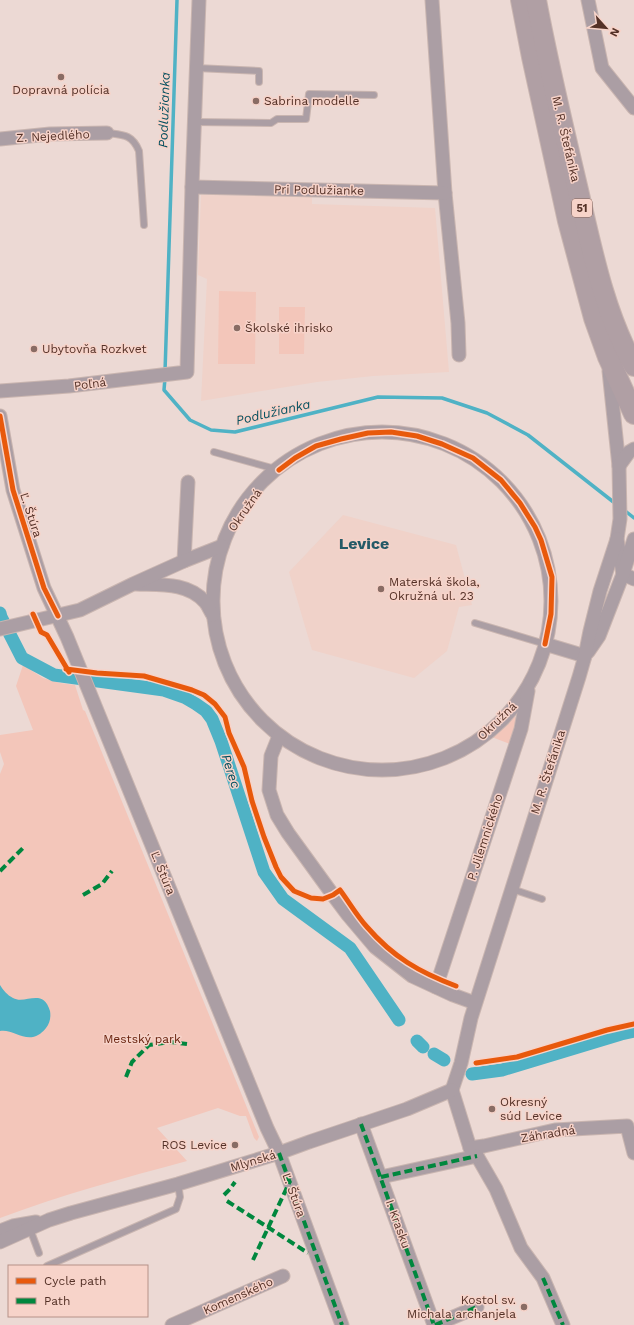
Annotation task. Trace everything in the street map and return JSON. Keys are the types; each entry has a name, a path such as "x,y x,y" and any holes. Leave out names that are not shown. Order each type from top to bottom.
{"main road":[{"name":"M. R. Štefánika","path":"522,0 532,57 568,221 594,318 608,358 634,414"},
{"name":"M. R. Štefánika","path":"536,0 556,100 593,257 601,286 617,331 634,366"}],"street":[{"path":"192,186 199,0"},
{"path":"432,0 445,193 458,324 459,355"},
{"path":"588,0 602,68 634,108"},
{"name":"Z. Nejedlého","path":"0,139 50,134 107,133"},
{"name":"Pri Podlužianke","path":"192,186 445,193"},
{"name":"Poľná","path":"0,391 69,386 181,374 187,372 192,186"},
{"name":"M. R. Štefánika","path":"452,1090 461,1063 470,1018 585,656 600,591 617,539 620,519 619,466 608,358"},
{"name":"Ľ. Štúra","path":"0,416 13,490 44,588 58,616 88,687 267,1128 279,1153 342,1325"},
{"name":"Okružná","path":"391,432 417,436 442,444 473,458 501,480 520,502 535,527 541,540 552,577 551,614 545,644 535,672 528,686 520,700 501,722 477,741 453,754 421,764 400,768 371,769 346,766 318,758 296,748 279,736 244,702 226,674 217,644 213,616 215,577 222,546 239,514 251,497 278,470 316,446 368,433 391,432"},
{"path":"619,466 629,452 634,449"},
{"path":"184,561 188,482"},
{"name":"M. R. Štefánika","path":"617,539 628,576"},
{"name":"M. R. Štefánika","path":"585,656 599,636 628,576 634,539"},
{"name":"Okružná","path":"0,630 80,610 184,561 222,546"},
{"path":"600,591 611,582 628,576"},
{"name":"Okružná","path":"133,584 177,586 196,594 204,601 213,616"},
{"path":"545,644 585,656"},
{"name":"P. Jilemnického","path":"436,986 521,729 528,686"},
{"path":"279,736 271,756 270,790 277,815 288,833 348,915 375,947 412,976 453,995 475,1003"},
{"path":"452,1090 473,1152 496,1189 521,1248 543,1278 562,1325"},
{"name":"Mlynská","path":"0,1242 29,1226 178,1184 279,1153 407,1109 452,1090"},
{"name":"I. Krasku","path":"361,1124 434,1325"},
{"name":"Záhradná","path":"381,1177 473,1152 484,1146 556,1130 630,1125 634,1152"},
{"name":"Mlynská","path":"0,1231 13,1226 29,1226"},
{"name":"Komenského","path":"172,1325 282,1276"},
{"path":"434,1325 477,1307"}],"lane":[{"path":"196,68 260,71 259,82"},
{"path":"194,122 271,123 277,119 306,119 308,94 374,95"},
{"path":"107,133 123,135 131,138 139,151 144,225"},
{"path":"214,452 278,470"},
{"path":"475,623 545,644"},
{"path":"511,888 542,900"},
{"path":"49,1265 176,1209 180,1197 178,1184"},
{"path":"29,1226 39,1253"}],"shaded area":[{"path":"201,195 312,196 312,204 435,208 449,372 373,376 317,382 201,401 207,279 198,275"},
{"name":"Materská škola, Okružná ul. 23","path":"343,515 456,545 472,605 459,607 447,651 414,678 312,650 289,572"}],"green space":[{"name":"Školské ihrisko","path":"219,291 256,292 255,364 218,364"},
{"name":"Školské ihrisko","path":"279,307 305,307 304,354 279,354"},
{"name":"Mestský park","path":"23,665 43,678 60,683 75,685 83,710 85,711 259,1137 257,1141 254,1138 246,1116 240,1116 218,1108 157,1128 187,1161 69,1194 0,1218 0,774 4,764 0,752 0,735 33,730 16,686"},
{"path":"510,717 515,717 518,720 510,744 489,736"}],"water":[{"path":"0,985 5,992 13,998 23,1000 38,998 47,1004 50,1011 50,1018 46,1028 40,1034 29,1037 8,1031 0,1031"}],"waterway":[{"name":"Podlužianka","path":"165,372 177,0"},
{"name":"Podlužianka","path":"165,378 164,390 190,420 211,430 235,432 378,397 442,398 487,413 528,435 616,504"},
{"name":"Podlužianka","path":"624,510 634,518"},
{"name":"Perec","path":"0,613 22,658 54,675 164,690 184,697 206,711 212,719 221,741 264,872 283,899 350,948 399,1020"},
{"name":"Perec","path":"472,1074 502,1070 634,1031"},
{"name":"Perec","path":"417,1041 423,1047"},
{"name":"Perec","path":"434,1054 444,1060"}],"marked path":[{"path":"0,871 23,848"},
{"path":"83,895 102,884 112,871"},
{"path":"126,1077 132,1062 149,1045 171,1042 187,1044"},
{"path":"361,1124 434,1325"},
{"path":"279,1153 342,1325"},
{"path":"381,1177 477,1156"},
{"path":"253,1260 290,1181"},
{"path":"224,1195 235,1182"},
{"path":"227,1201 308,1253"},
{"path":"543,1278 563,1325"},
{"path":"435,1325 477,1307"}],"cycle path":[{"path":"0,416 13,490 44,588 58,616"},
{"path":"279,470 295,458 316,446 368,433 391,432 417,436 442,444 473,458 501,480 520,503 541,540 552,577 551,614 545,644"},
{"path":"33,614 41,632 47,635 69,672"},
{"path":"66,669 97,673 144,676 204,695 215,704 225,717 229,733 244,767 252,801 264,837 281,877 294,891 311,898 323,899 340,890 363,923 387,947 418,969 456,986"},
{"path":"476,1063 517,1057 607,1030 634,1024"}],"place":[{"name":"Dopravná polícia","path":"61,77"},
{"name":"Sabrina modelle","path":"256,101"},
{"name":"Školské ihrisko","path":"237,328"},
{"name":"Ubytovňa Rozkvet","path":"34,349"},
{"name":"Materská škola, Okružná ul. 23","path":"381,589"},
{"name":"Okresný súd Levice","path":"492,1109"},
{"name":"ROS Levice","path":"235,1145"},
{"name":"Kostol sv. Michala archanjela","path":"524,1307"}],"district":[{"name":"Levice","path":"364,543"}]}
